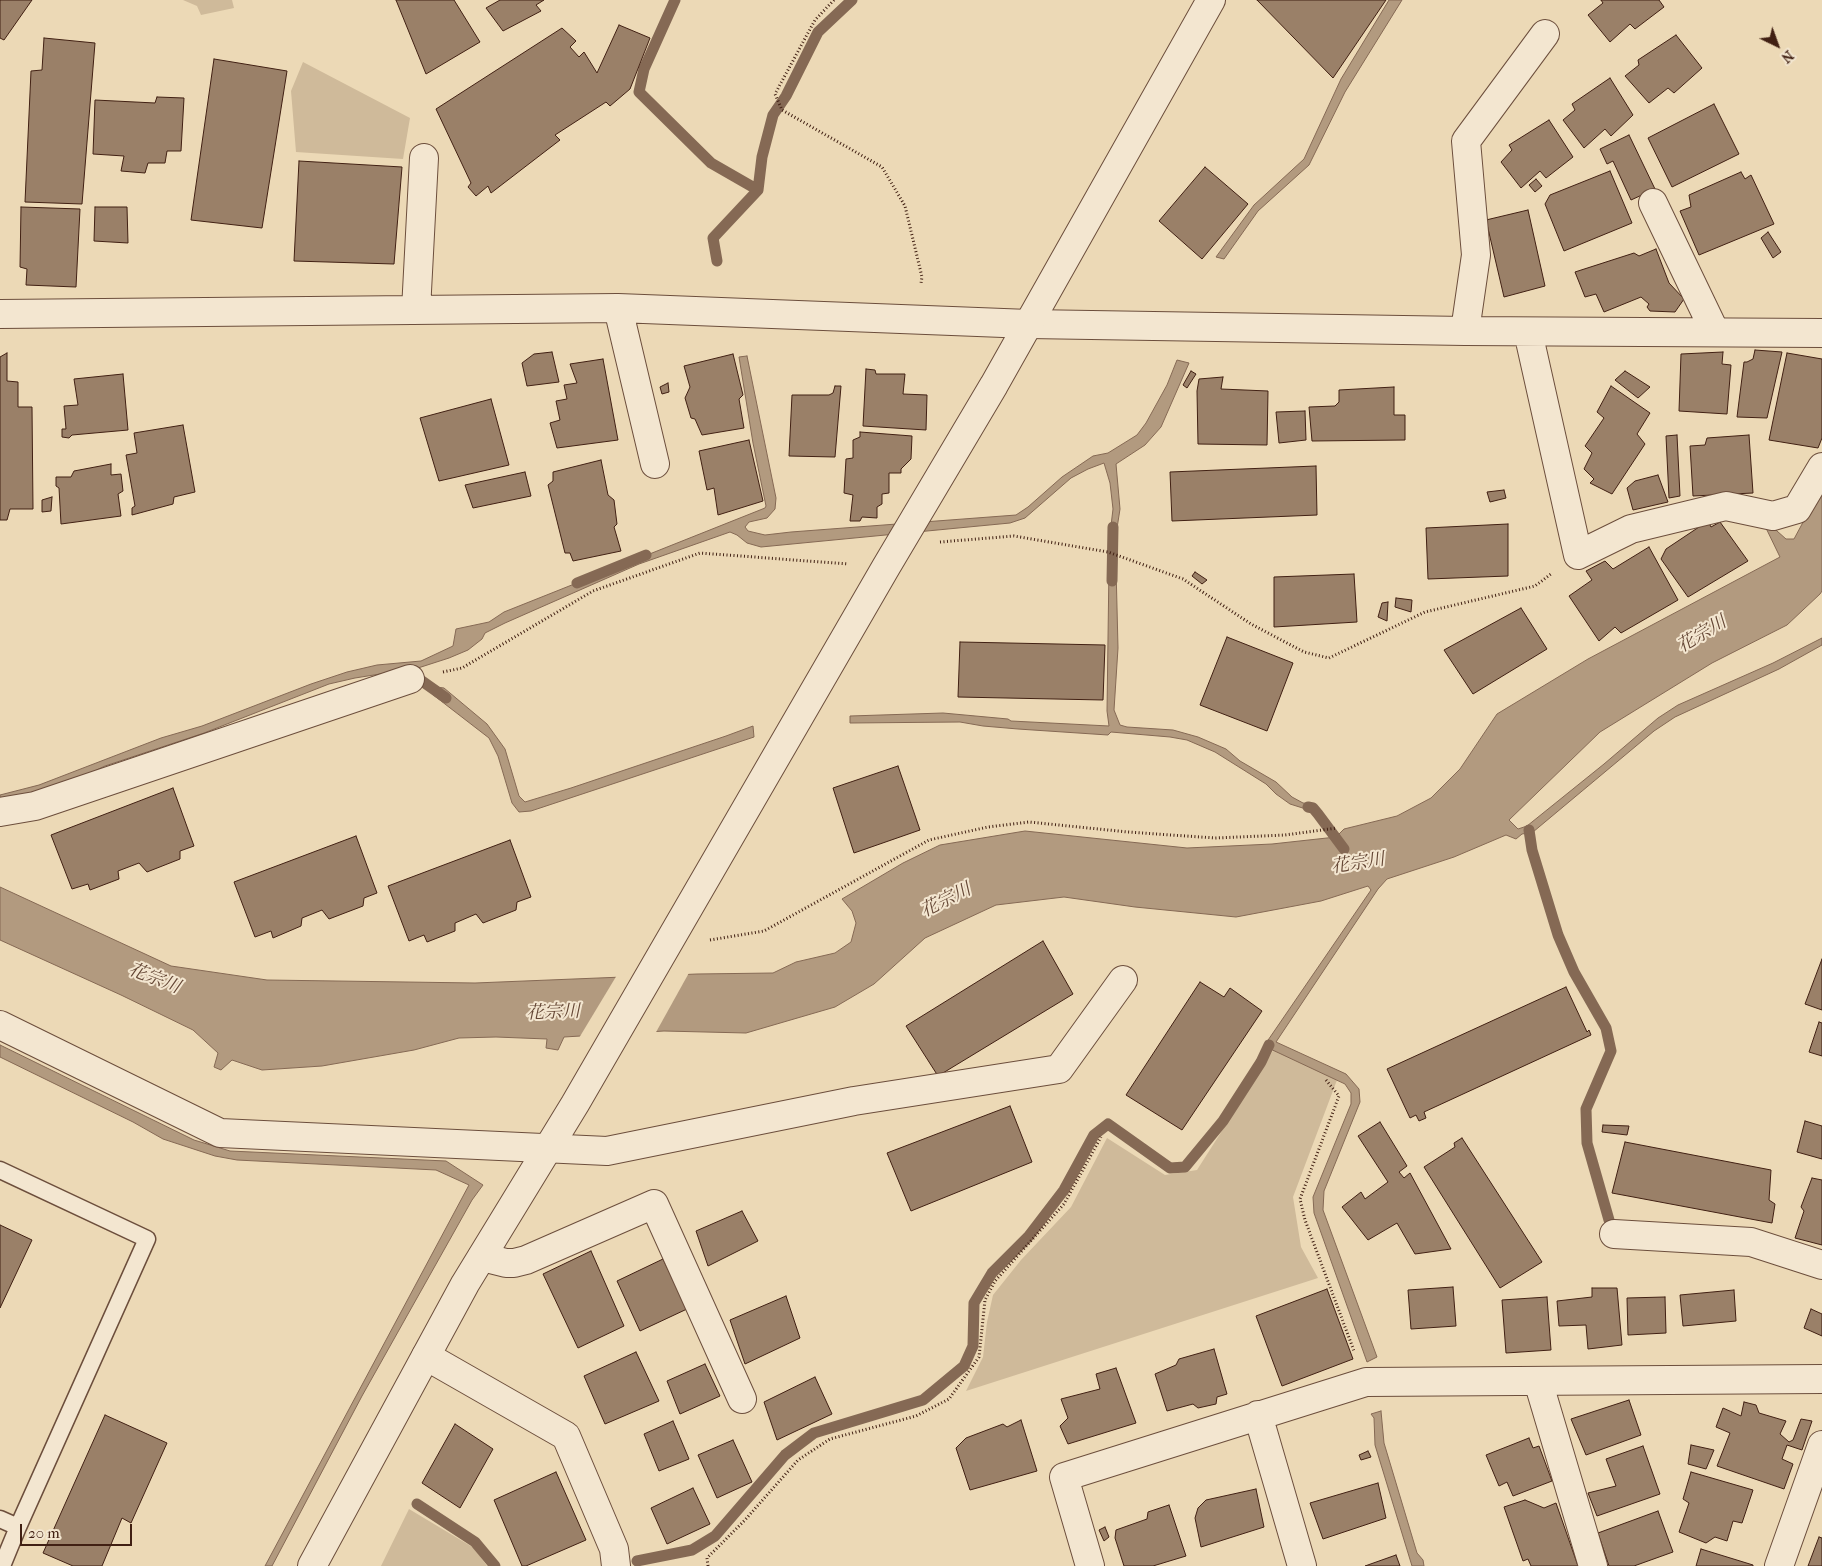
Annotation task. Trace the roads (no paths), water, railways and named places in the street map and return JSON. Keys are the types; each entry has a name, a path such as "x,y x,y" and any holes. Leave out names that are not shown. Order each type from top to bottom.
{"street":[{"path":"312,1566 465,1284 548,1150 1029,324 1211,0"},
{"path":"1465,332 1476,255 1466,141 1545,34"},
{"path":"416,310 424,158"},
{"path":"1653,203 1715,332"},
{"path":"618,308 655,464"},
{"path":"0,314 618,308 1029,324 1465,332 1822,333"},
{"path":"1528,332 1578,555 1631,529 1726,506 1773,516 1797,509 1822,467"},
{"path":"0,812 35,806 410,680"},
{"path":"0,1025 220,1133 548,1150 606,1151 854,1101 1059,1069 1123,980"},
{"path":"482,1257 506,1263 526,1260 654,1204 742,1399"},
{"path":"1614,1234 1751,1242 1822,1266"},
{"path":"426,1356 566,1436 614,1549 616,1566"},
{"path":"1090,1566 1064,1477 1366,1382 1822,1379"},
{"path":"1538,1381 1593,1566"},
{"path":"1258,1415 1302,1566"},
{"path":"1779,1566 1822,1445"}],"lane":[{"path":"0,1170 147,1239 2,1566"},
{"path":"0,1519 18,1527"}],"water":[{"path":"1389,0 1402,0 1345,92 1309,165 1258,211 1224,259 1216,257 1254,205 1304,159 1341,79"},
{"path":"747,356 776,498 775,509 767,518 749,522 745,527 748,531 765,535 1016,515 1062,477 1093,456 1108,453 1137,435 1146,423 1167,385 1177,360 1189,363 1161,427 1145,445 1116,464 1120,509 1115,541 1109,542 1113,509 1110,483 1104,463 1071,478 1025,518 1010,523 761,547 747,543 730,532 639,564 505,623 485,633 482,639 468,650 449,658 418,668 329,684 204,733 105,766 58,788 0,803 0,795 39,785 161,738 202,726 311,684 347,672 377,665 421,661 453,646 456,629 489,622 504,612 765,508 739,357"},
{"name":"花宗川","path":"1822,487 1822,591 1820,594 1787,625 1712,663 1600,732 1509,820 1518,829 1527,826 1658,718 1678,705 1773,663 1822,638 1822,645 1779,669 1675,717 1654,731 1533,832 1522,834 1516,839 1506,835 1454,857 1387,879 1378,889 1276,1042 1346,1074 1359,1089 1360,1102 1324,1191 1323,1210 1377,1357 1367,1362 1314,1213 1313,1197 1351,1104 1351,1093 1345,1084 1264,1046 1371,890 1368,886 1321,901 1236,917 1135,907 1064,897 996,905 925,938 874,984 835,1007 746,1033 664,1031 564,1037 558,1050 546,1048 547,1039 459,1038 414,1050 322,1066 262,1070 232,1060 221,1070 214,1067 218,1053 193,1030 0,940 0,887 171,966 267,980 475,983 697,974 773,973 796,962 835,953 851,942 856,923 852,911 842,899 903,863 940,845 1025,831 1187,848 1272,844 1336,837 1344,829 1397,816 1431,798 1460,769 1497,714 1588,659 1780,557 1765,526 1768,523 1786,539 1794,539"},
{"path":"1109,566 1116,567 1118,648 1114,710 1120,725 1173,730 1198,737 1226,749 1240,761 1276,782 1292,797 1303,803 1314,804 1321,813 1316,817 1309,810 1290,804 1266,784 1215,752 1187,740 1111,732 1108,735 1018,729 960,722 850,723 850,716 943,713 1008,719 1011,721 1109,726 1107,711"},
{"path":"436,687 444,688 487,724 505,749 519,796 525,802 753,726 754,737 531,811 519,812 512,803 498,756 489,738 432,694"},
{"path":"0,1045 194,1140 230,1151 446,1161 483,1185 472,1200 362,1396 272,1566 265,1566 469,1185 436,1170 237,1160 215,1156 163,1139 133,1122 0,1057"},
{"path":"1381,1411 1384,1443 1417,1553 1423,1560 1424,1566 1412,1566 1375,1445 1374,1418 1371,1414"}],"waterway":[{"path":"675,0 644,69 639,92 711,163 758,190"},
{"path":"717,261 713,238 758,190 762,157 773,115 786,96 818,32 852,0"},
{"path":"1112,581 1113,527"},
{"path":"577,583 646,555"},
{"path":"412,674 446,698"},
{"name":"花宗川","path":"1308,807 1313,808 1344,849"},
{"path":"1529,830 1532,850 1558,935 1574,972 1606,1028 1611,1051 1586,1109 1587,1143 1609,1220"},
{"path":"637,1561 692,1550 715,1536 785,1455 814,1433 923,1400 964,1366 973,1346 974,1303 992,1273 1028,1237 1064,1190 1094,1135 1108,1124 1170,1168 1185,1167 1223,1121 1261,1062 1269,1045"},
{"path":"417,1504 475,1542 495,1566"}]}
